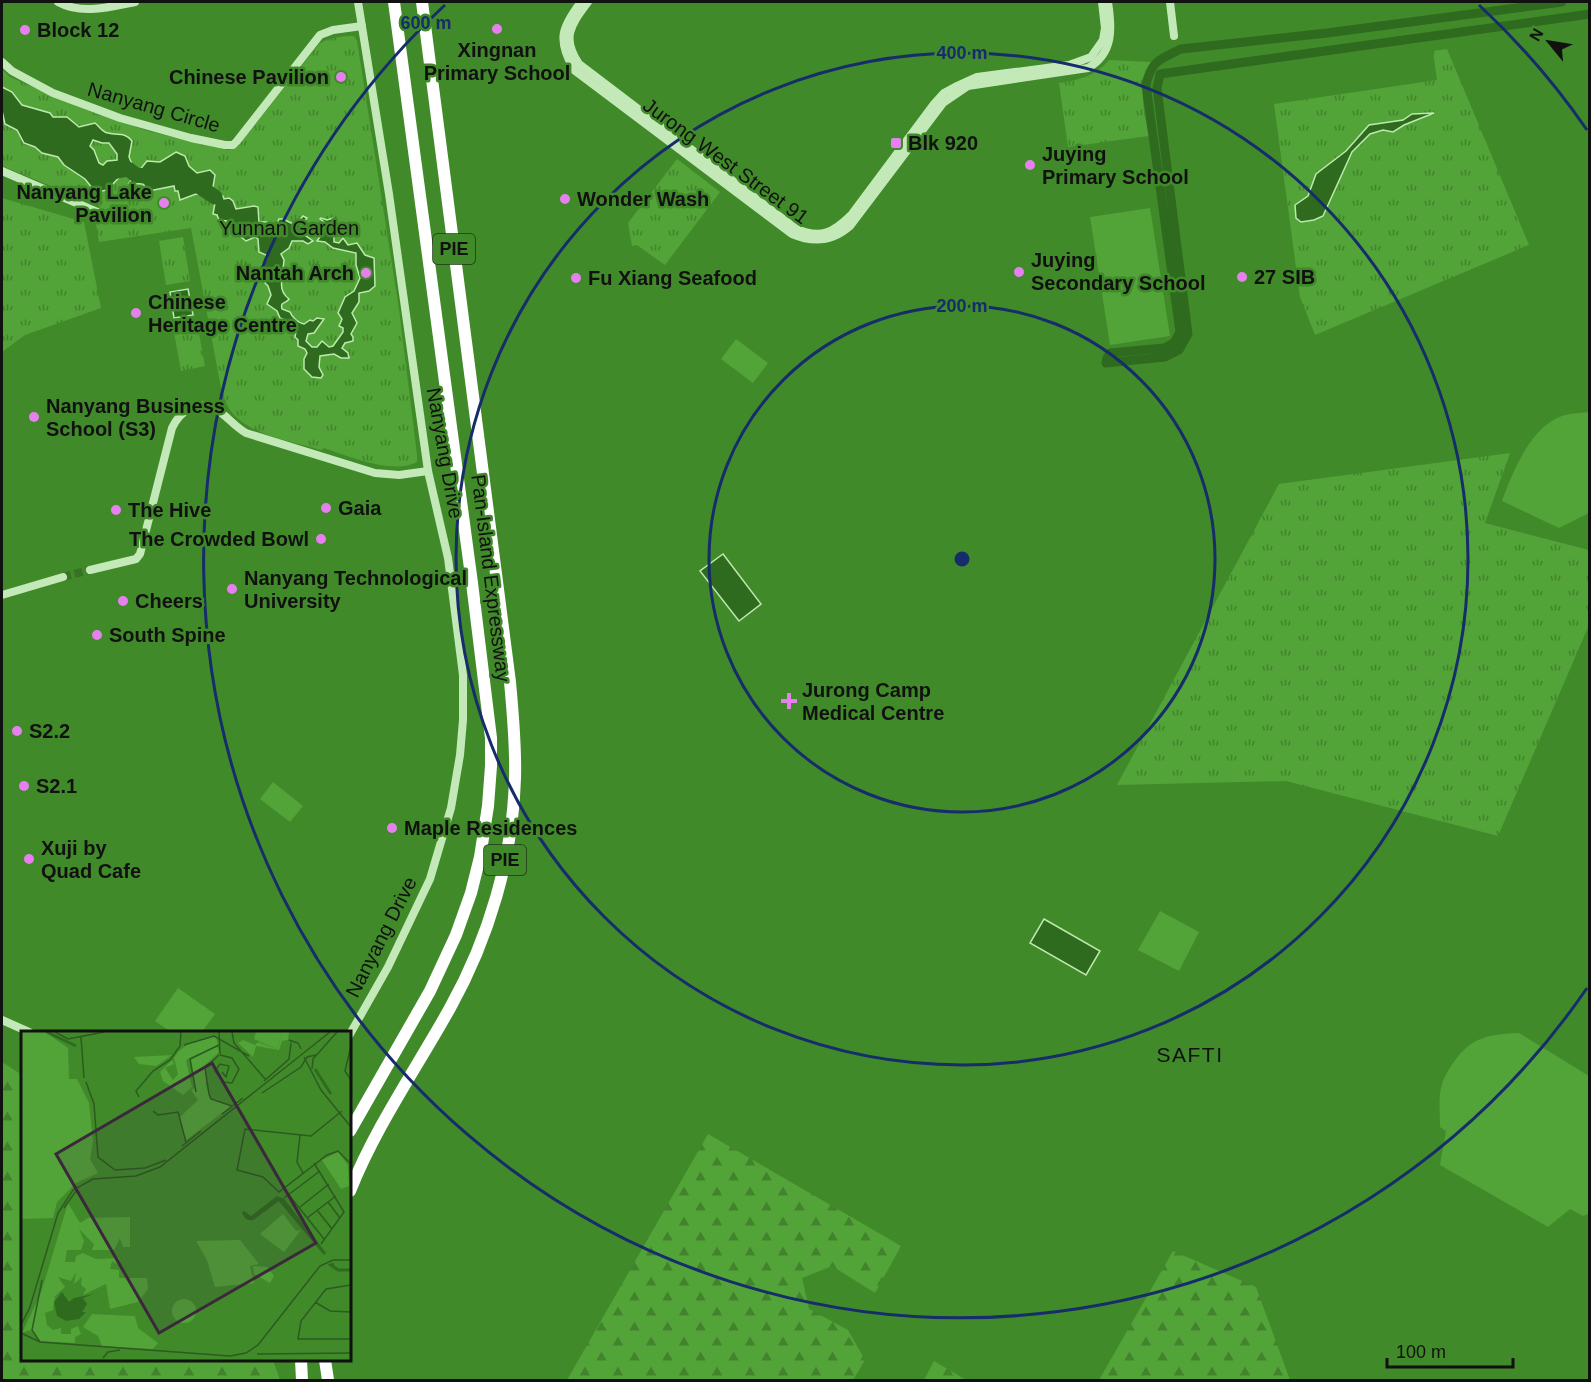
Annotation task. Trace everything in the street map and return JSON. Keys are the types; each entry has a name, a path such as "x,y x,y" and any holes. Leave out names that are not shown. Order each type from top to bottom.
{"highway":[{"name":"Pan-Island Expressway","path":"351,1129 430,991 456,935 471,893 480,857 488,806 491,766 491,738 472,583 394,2"},
{"name":"Pan-Island Expressway","path":"351,1189 371,1144 463,983 475,956 491,913 507,851 515,779 515,740 487,496 421,2"},
{"path":"300,1361 302,1380"},
{"path":"325,1361 328,1380"}],"street":[{"path":"58,2 79,8 95,8 135,2"},
{"name":"Nanyang Drive","path":"351,1032 388,967 430,879 451,808 459,763 463,675 448,558 428,471 389,194 358,2"},
{"name":"Jurong West Street 91","path":"581,2 568,19 563,32 563,47 574,70 792,234 814,240 828,239 841,234 850,226 943,103 955,94 969,86 1088,68 1096,63 1109,44 1112,29 1108,2"},
{"name":"Jurong West Street 91","path":"588,2 569,32 569,45 579,64 795,228 805,233 816,234 827,233 838,228 852,214 944,93 977,77 1069,65 1091,57 1103,40 1105,28 1102,2"},
{"path":"1170,2 1174,36"},
{"name":"Nanyang Circle","path":"2,62 12,71 53,93 120,118 228,146 237,141 314,42 324,33 362,26"},
{"path":"2,171 102,214 118,218 128,217"},
{"path":"90,570 136,559 140,554 172,428 181,414 194,407 202,405 217,410 234,426 246,433 362,470 399,475 428,471"},
{"path":"2,595 63,577"},
{"path":"2,1020 27,1031"}],"green space":[{"name":"Yunnan Garden","path":"354,36 357,41 399,309 417,455 417,462 407,465 370,463 324,448 321,450 277,438 245,424 230,410 221,388 191,228 99,242 95,218 100,206 2,166 2,69 10,77 89,111 148,131 228,150 239,145 319,44 336,37"},
{"path":"1447,49 1529,245 1315,335 1300,297 1274,104 1437,80 1433,51"},
{"path":"1109,60 1151,62 1143,89 1149,136 1068,147 1059,83 1087,76 1099,70"},
{"path":"677,159 720,192 665,265 637,245 632,246 628,223"},
{"path":"2,198 84,222 101,308 25,335 2,352"},
{"path":"1150,208 1170,336 1110,345 1090,217"},
{"path":"183,237 190,281 166,285 159,241"},
{"path":"197,323 205,366 181,371 173,327"},
{"path":"736,339 768,363 753,383 721,359"},
{"path":"1589,412 1589,513 1559,528 1502,501 1517,464 1541,430 1551,421 1562,416"},
{"path":"1510,453 1485,523 1589,550 1589,625 1498,836 1286,781 1117,785 1279,484"},
{"path":"273,782 303,806 290,822 260,799"},
{"path":"1160,911 1199,932 1179,971 1138,950"},
{"path":"178,988 215,1014 203,1031 170,1031 155,1021"},
{"path":"1519,1033 1589,1076 1589,1214 1583,1216 1570,1209 1548,1227 1440,1165 1446,1131 1440,1127 1440,1094 1448,1070 1460,1054 1474,1042 1499,1034"},
{"path":"2,1062 21,1074 21,1361 273,1361 280,1380 2,1380"},
{"path":"708,1134 901,1246 875,1293 832,1266 802,1278 809,1309 848,1330 865,1360 853,1380 567,1380"},
{"path":"1173,1251 1256,1287 1290,1380 1099,1380"},
{"path":"934,1361 966,1380 924,1380"}],"shaded area":[{"path":"2,87 12,92 22,105 50,113 53,117 67,117 79,127 95,123 106,132 126,136 132,141 129,157 132,164 107,190 93,189 85,179 64,165 58,157 42,153 35,147 24,143 17,130 5,124 2,111","holes":["93,140 109,143 117,154 117,160 107,161 103,165 99,163 90,146"]},
{"path":"1434,113 1393,132 1383,130 1370,134 1352,152 1323,216 1301,222 1296,218 1295,205 1308,196 1316,174 1346,151 1369,125 1403,120 1412,114"},
{"path":"176,152 185,156 189,166 197,173 210,170 215,175 213,187 206,195 196,194 180,200 174,186 149,191 143,184 129,183 147,161 160,162"},
{"path":"218,194 224,199 229,198 233,201 236,209 258,207 259,222 267,222 271,226 277,224 279,219 295,225 303,216 307,218 299,231 313,241 308,244 303,241 292,241 289,248 281,254 285,272 282,287 289,299 283,304 282,309 290,312 296,320 304,324 317,318 324,319 314,333 308,334 306,341 312,347 317,347 322,341 329,347 333,346 343,332 343,328 339,326 342,319 338,313 345,297 354,291 360,278 356,265 356,253 333,248 325,242 317,241 327,227 327,224 320,219 333,218 338,223 334,231 334,242 339,243 343,238 348,245 357,243 365,255 374,258 375,286 369,291 359,293 359,302 352,313 357,323 351,334 353,341 345,343 342,348 348,353 349,358 341,358 334,354 320,356 319,367 323,375 321,378 312,377 304,369 304,359 307,353 305,349 298,346 298,340 295,337 297,326 280,318 277,311 267,304 271,295 265,283 265,270 262,265 267,258 259,252 258,239 255,237 246,241 230,228 227,221 219,220 217,215 213,214 215,203 212,200"},
{"path":"188,289 193,315 174,318 170,292"},
{"path":"723,554 761,604 739,621 700,571"},
{"path":"1044,919 1100,951 1086,975 1030,943"}],"waterway":[{"path":"1562,2 1327,33 1181,49 1158,62 1151,71 1146,85 1180,332 1174,343 1164,348 1110,353 1106,363 1165,357 1179,350 1188,334 1157,88 1160,74 1590,14"},
{"path":"108,173 128,169 136,175 154,177"},
{"path":"194,183 215,197"}],"tunnel":[{"path":"63,577 90,570"}],"place":[{"name":"Xingnan Primary School","path":"497,29"},
{"name":"Block 12","path":"25,30"},
{"name":"Chinese Pavilion","path":"341,77"},
{"name":"Blk 920","path":"896,143"},
{"name":"Juying Primary School","path":"1030,165"},
{"name":"Wonder Wash","path":"565,199"},
{"name":"Nanyang Lake Pavilion","path":"164,203"},
{"name":"Juying Secondary School","path":"1019,272"},
{"name":"Nantah Arch","path":"366,273"},
{"name":"27 SIB","path":"1242,277"},
{"name":"Fu Xiang Seafood","path":"576,278"},
{"name":"Chinese Heritage Centre","path":"136,313"},
{"name":"Nanyang Business School (S3)","path":"34,417"},
{"name":"Gaia","path":"326,508"},
{"name":"The Hive","path":"116,510"},
{"name":"The Crowded Bowl","path":"321,539"},
{"name":"Nanyang Technological University","path":"232,589"},
{"name":"Cheers","path":"123,601"},
{"name":"South Spine","path":"97,635"},
{"name":"Jurong Camp Medical Centre","path":"789,701"},
{"name":"S2.2","path":"17,731"},
{"name":"S2.1","path":"24,786"},
{"name":"Maple Residences","path":"392,828"},
{"name":"Xuji by Quad Cafe","path":"29,859"}],"district":[{"name":"SAFTI","path":"1190,1055"}]}
